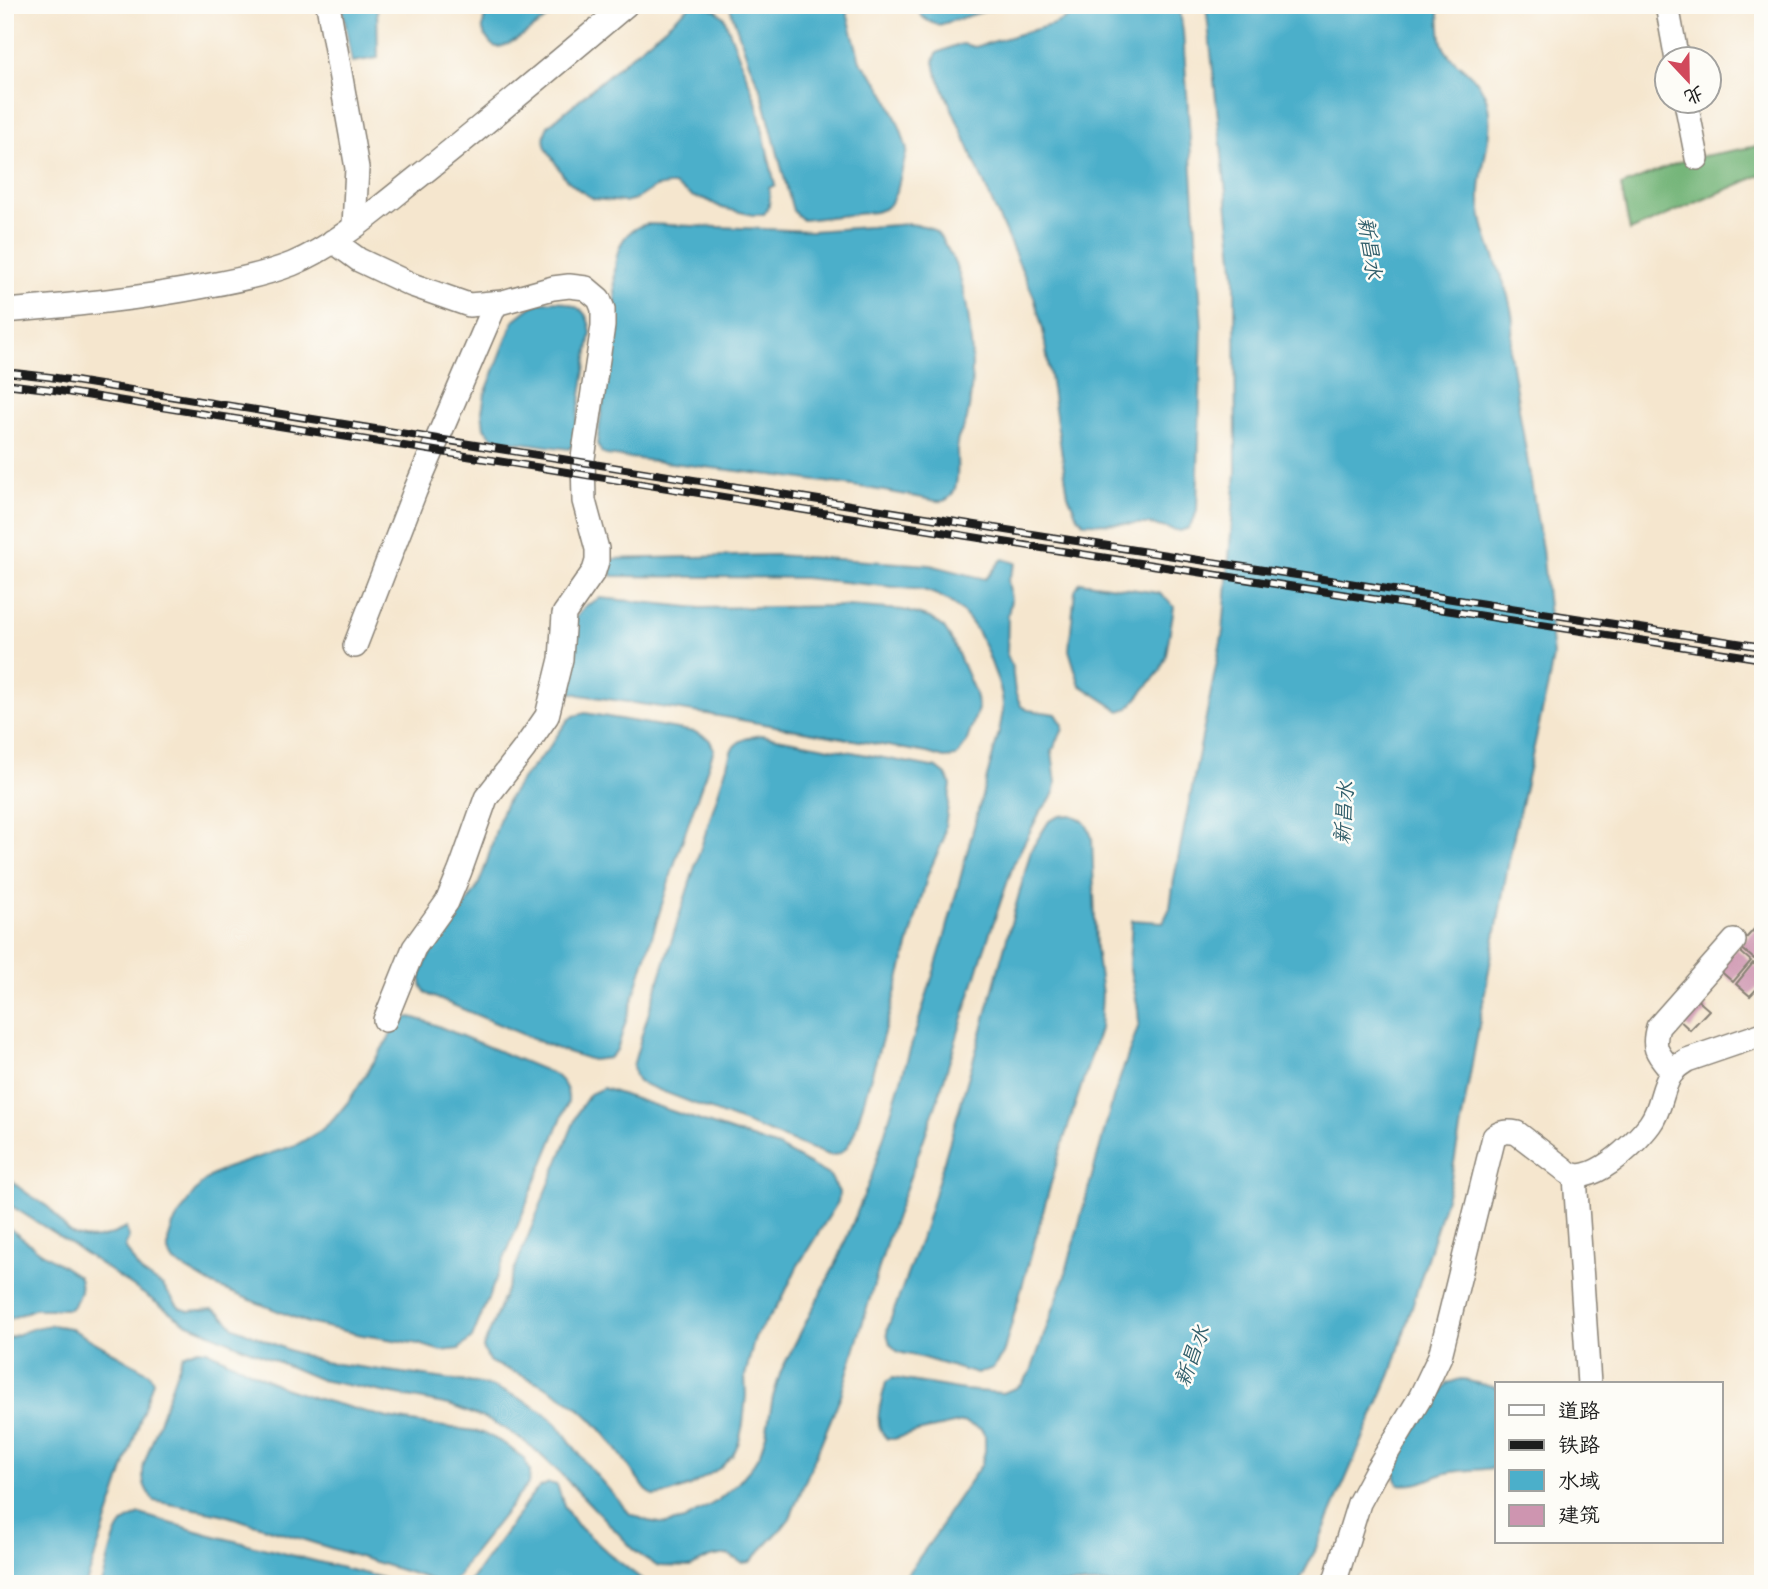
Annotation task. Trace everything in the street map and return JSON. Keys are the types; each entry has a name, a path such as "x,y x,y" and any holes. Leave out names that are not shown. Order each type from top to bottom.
{"street":[{"path":"328,5 357,167 354,226"},
{"path":"5,312 114,302 219,284 258,275 315,253 354,226 501,111 626,5"},
{"path":"1667,5 1674,46"},
{"path":"1689,116 1697,158"},
{"path":"333,241 359,260 412,285 469,305 496,303 569,286 586,288 599,299 603,309 603,326 583,458 584,501 597,549 597,561 591,577 564,614 561,660 547,716 486,799 456,881 446,902 414,948 385,1020"},
{"path":"355,646 415,491 496,303"},
{"path":"1673,1072 1656,1050 1654,1039 1658,1027 1734,941"},
{"path":"1335,1584 1359,1503 1420,1398 1440,1357 1494,1138 1503,1132 1517,1133 1568,1175 1585,1176 1604,1167 1618,1156 1649,1125 1657,1113 1670,1074 1687,1060 1763,1034"},
{"path":"1575,1177 1589,1382"}],"green space":[{"path":"1763,145 1763,174 1630,231 1621,186 1687,159"}],"water":[{"path":"342,5 377,5 378,58 352,62"},
{"path":"488,5 563,5 522,36 498,47 491,44 483,31"},
{"path":"702,5 716,10 724,17 756,101 775,185 769,188 770,202 766,211 764,214 753,215 722,208 705,199 694,197 674,185 656,187 636,199 624,202 594,199 579,190 565,178 546,148 544,137 548,126 690,6"},
{"path":"729,5 845,5 860,61 888,99 907,150 897,190 891,203 884,209 803,220 793,211 761,90"},
{"path":"915,5 1005,5 939,25 924,18"},
{"path":"1103,5 1179,5 1183,31 1202,327 1197,510 1189,528 1180,531 1148,524 1084,523 1077,516 1068,495 1043,330 1034,297 936,72 934,61 937,53 954,46 963,44 975,47 1054,24"},
{"name":"新昌水","path":"1206,5 1438,5 1441,38 1445,50 1483,91 1487,101 1489,124 1481,181 1481,209 1506,289 1513,322 1510,354 1542,549 1553,656 1548,685 1511,849 1450,1185 1391,1374 1298,1584 900,1584 981,1465 985,1436 981,1429 963,1422 887,1439 882,1433 879,1419 886,1382 893,1378 964,1390 1002,1393 1022,1384 1031,1371 1064,1279 1114,1095 1139,1024 1129,965 1132,920 1163,922 1170,908 1223,631 1236,472 1235,277"},
{"path":"647,224 812,231 909,224 926,226 935,231 947,248 962,285 972,355 970,400 966,422 957,443 956,485 949,498 935,501 827,482 602,453 597,444 616,307 616,257 626,236"},
{"path":"559,301 572,305 585,314 591,333 573,445 569,449 502,440 491,436 484,428 482,411 485,394 514,320 532,306 542,302"},
{"path":"774,555 930,565 985,579 1003,559 1016,563 1008,580 1011,600 1007,655 1012,666 1015,692 1021,706 1028,710 1056,714 1063,729 1052,752 1055,790 1040,812 1014,863 937,1102 887,1241 841,1395 790,1518 750,1562 742,1563 729,1555 721,1555 710,1557 690,1567 657,1566 637,1553 532,1447 507,1430 449,1405 321,1380 186,1323 5,1202 5,1173 19,1188 48,1207 72,1234 87,1239 111,1235 126,1228 129,1237 125,1247 137,1267 143,1274 163,1286 180,1308 189,1311 213,1309 234,1327 323,1362 475,1383 519,1398 543,1412 558,1425 585,1462 630,1514 648,1521 666,1524 684,1520 717,1501 738,1483 760,1453 781,1371 838,1259 871,1178 946,932 1003,709 998,682 976,630 960,610 938,595 923,590 804,578 612,576 610,559"},
{"path":"1080,582 1159,593 1174,607 1166,655 1160,671 1129,708 1120,711 1080,685 1069,650 1075,590"},
{"path":"600,598 700,608 846,606 903,610 930,618 944,628 975,693 978,709 966,743 956,757 944,758 707,714 569,692 566,687 575,619 585,606"},
{"path":"585,713 695,732 709,739 714,749 676,859 617,1050 609,1058 592,1060 555,1048 429,995 422,988 421,980 429,956 480,881 509,798 569,719"},
{"path":"761,735 937,768 946,775 951,785 943,841 928,874 855,1131 846,1149 834,1155 638,1082 633,1066 732,749 741,741"},
{"path":"1071,815 1085,823 1092,838 1096,948 1102,994 1100,1029 1061,1148 1003,1354 993,1368 977,1374 898,1352 890,1344 888,1327 925,1226 1031,850 1049,821"},
{"path":"411,1017 554,1074 563,1083 568,1094 568,1102 472,1338 459,1349 441,1351 419,1344 308,1323 213,1285 174,1262 168,1252 173,1225 202,1183 226,1168 296,1145 320,1131 348,1102 394,1030 406,1018"},
{"path":"603,1088 778,1147 830,1176 839,1192 838,1202 797,1267 782,1299 755,1337 745,1376 743,1424 733,1455 720,1468 690,1486 654,1496 646,1490 614,1445 586,1414 546,1387 492,1363 483,1348 579,1110 590,1094"},
{"path":"5,1225 78,1276 79,1293 70,1309 34,1309 5,1321"},
{"path":"51,1325 70,1328 149,1373 153,1381 86,1584 5,1584 5,1340 28,1330"},
{"path":"198,1349 207,1350 284,1388 315,1398 388,1418 486,1434 523,1458 530,1470 528,1484 467,1561 458,1577 450,1582 436,1581 221,1514 154,1501 144,1484 144,1464 182,1357"},
{"path":"1460,1379 1495,1388 1495,1467 1453,1472 1418,1483 1399,1484 1394,1460 1448,1383"},
{"path":"549,1483 557,1485 565,1508 575,1523 648,1584 468,1584 533,1494"},
{"path":"140,1514 397,1584 102,1584 120,1527"}],"building":[{"path":"1757,926 1763,931 1763,948 1754,959 1739,946"},
{"path":"1736,948 1751,961 1733,982 1718,969"},
{"path":"1753,963 1763,972 1763,982 1750,996 1736,984"},
{"path":"1694,997 1709,1010 1690,1030 1676,1017"}],"railway":[{"path":"5,372 1763,647"},
{"path":"5,384 1763,659"}]}
